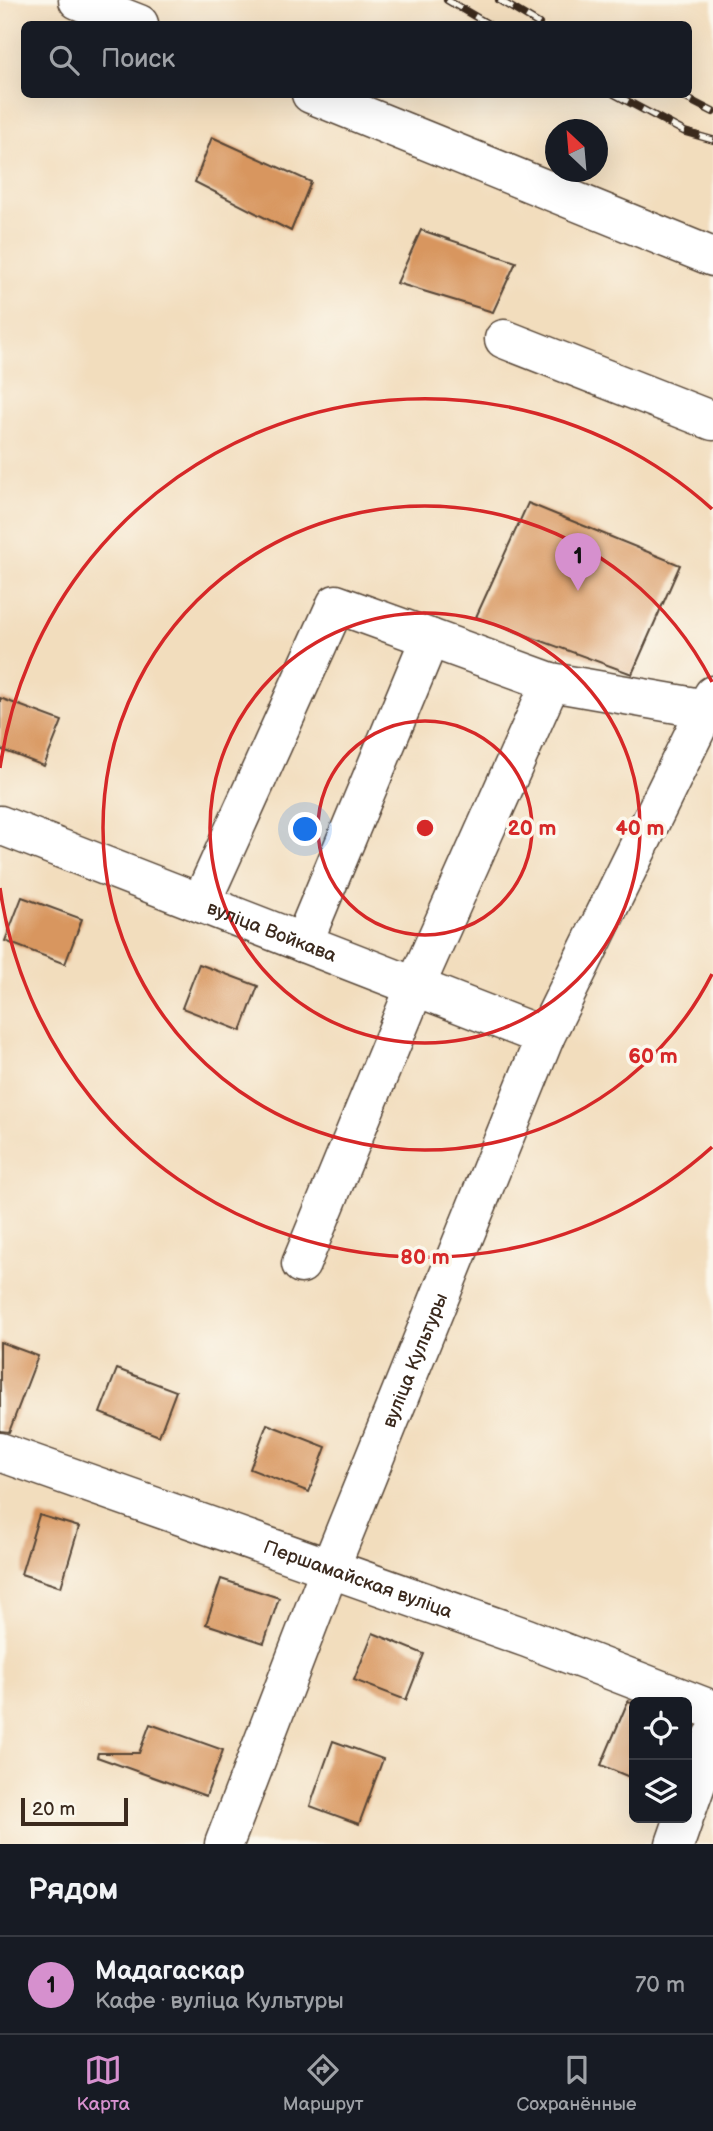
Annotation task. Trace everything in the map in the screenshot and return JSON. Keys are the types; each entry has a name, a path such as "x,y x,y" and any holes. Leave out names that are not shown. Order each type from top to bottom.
{"street":[{"path":"78,0 131,21"},
{"path":"321,98 713,257"},
{"path":"504,340 713,421"},
{"path":"201,903 336,604 551,682 709,702"},
{"path":"303,943 430,638"},
{"path":"301,1264 415,986 551,682"},
{"name":"вуліца Культуры","path":"224,1844 330,1568 545,1037 709,702"},
{"name":"вуліца Войкава","path":"0,825 545,1037"},
{"name":"Першамайская вуліца","path":"0,1452 527,1638 713,1710"},
{"path":"692,1796 713,1737"},
{"path":"675,1844 682,1823"}],"building":[{"path":"212,137 311,182 291,231 195,182"},
{"path":"421,230 516,262 493,312 397,283"},
{"path":"528,503 680,565 632,674 476,617"},
{"path":"0,698 62,721 44,766 0,749"},
{"path":"22,897 82,919 65,964 5,941"},
{"path":"199,964 258,986 241,1031 182,1008"},
{"path":"0,1342 38,1356 9,1432 0,1431"},
{"path":"117,1369 176,1391 159,1436 100,1413"},
{"path":"267,1424 326,1447 309,1492 250,1469"},
{"path":"39,1515 79,1527 61,1587 21,1574"},
{"path":"221,1579 279,1598 264,1643 206,1624"},
{"path":"373,1633 424,1654 406,1700 354,1680"},
{"path":"628,1701 629,1701 629,1777 601,1765"},
{"path":"150,1724 223,1750 206,1796 97,1757 98,1753 139,1753"},
{"path":"333,1741 383,1759 359,1824 310,1806"}],"railway":[{"path":"447,0 483,21"},
{"path":"499,0 534,21"},
{"path":"621,98 685,132 713,140"},
{"path":"686,98 713,112"}],"place":[{"name":"Мадагаскар","path":"578,591"}]}
